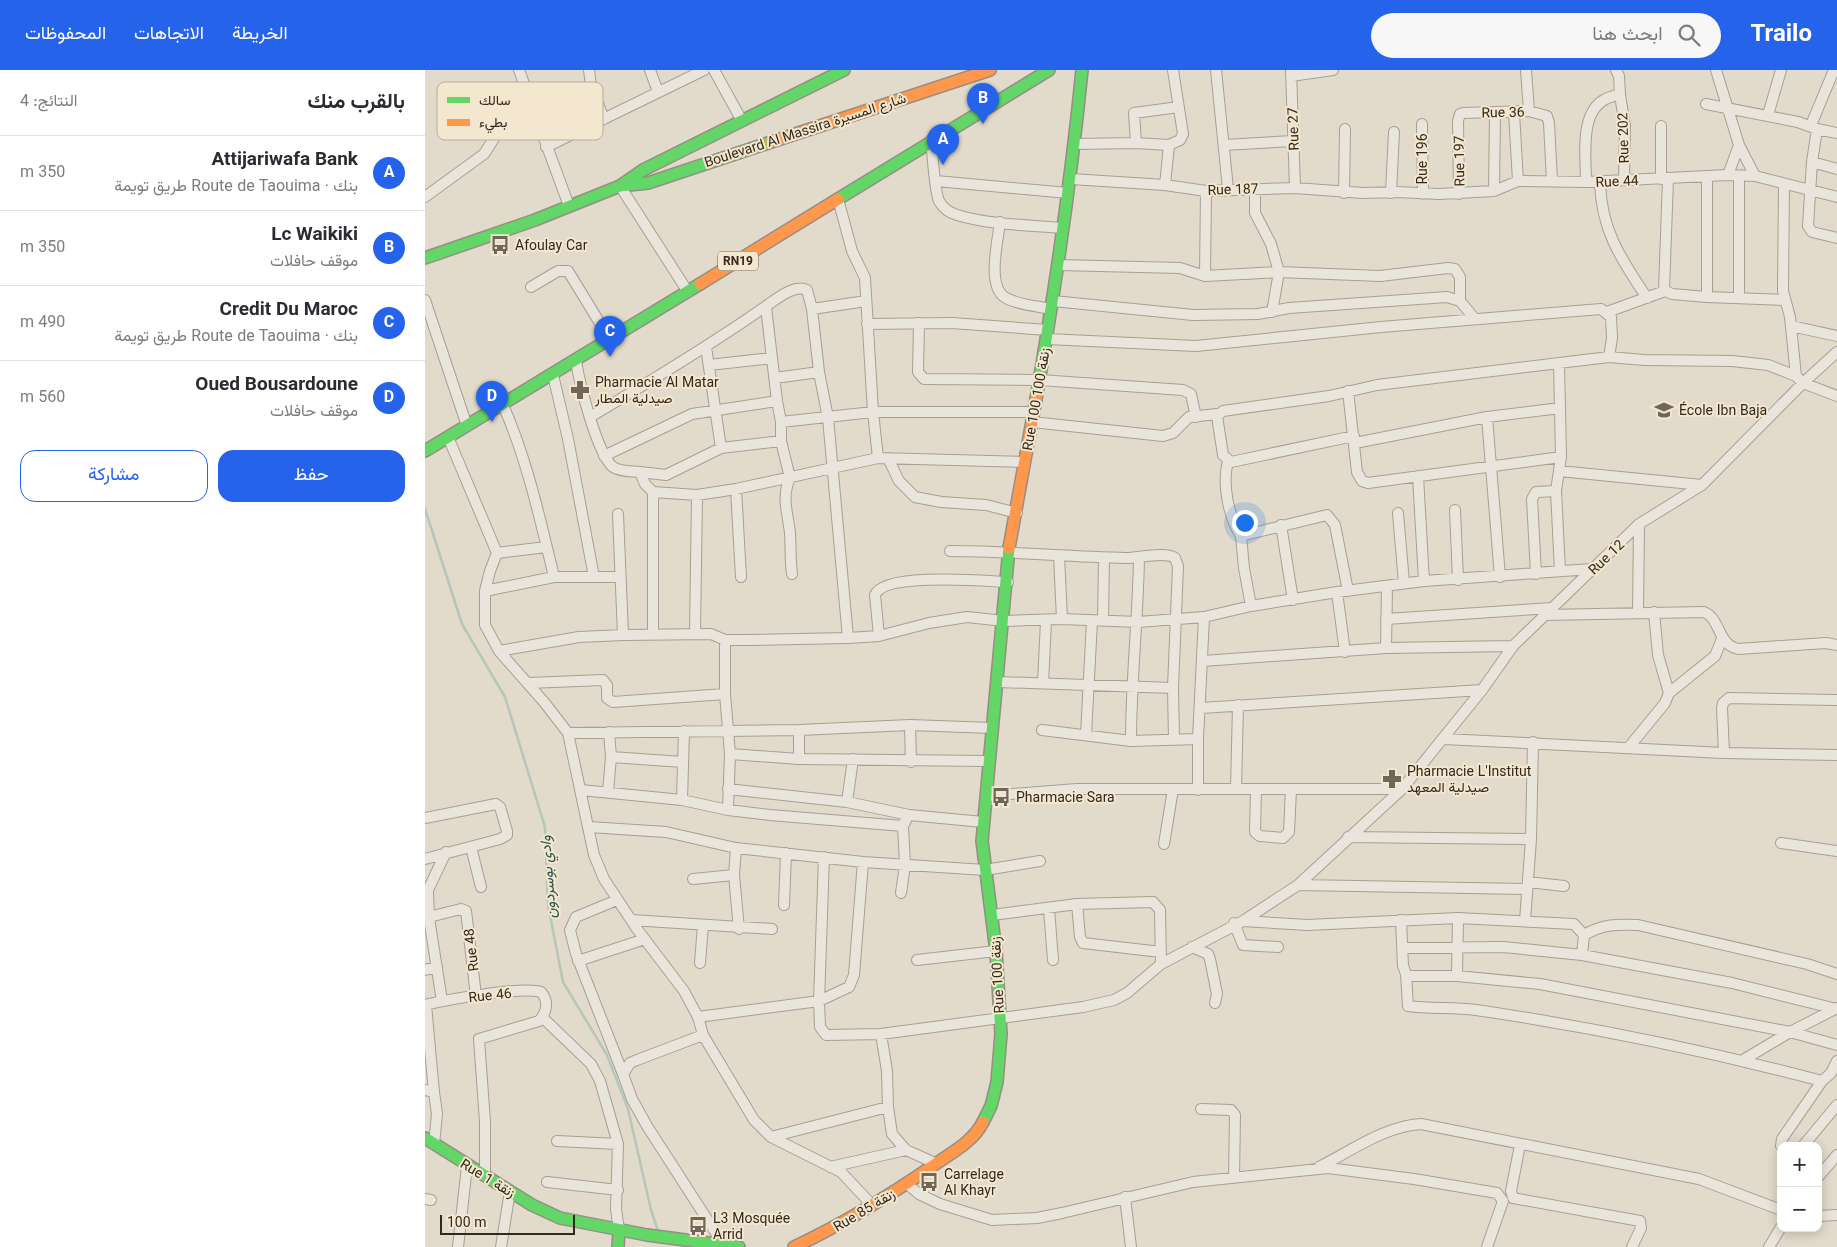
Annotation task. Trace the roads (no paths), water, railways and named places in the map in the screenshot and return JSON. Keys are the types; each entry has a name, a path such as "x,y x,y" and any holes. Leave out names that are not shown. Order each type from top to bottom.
{"street":[{"path":"519,70 523,82"},
{"path":"650,70 658,92"},
{"path":"604,119 704,70"},
{"path":"714,70 742,121"},
{"name":"Boulevard Al Massira شارع المسيرة","path":"425,258 620,186 643,170 844,70"},
{"name":"Boulevard Al Massira شارع المسيرة","path":"620,186 648,183 990,70"},
{"name":"RN19","path":"425,451 553,375 609,338 687,292 931,140 1049,70"},
{"name":"Rue 100 زنقة 100","path":"992,728 1004,621 1009,551 1059,265 1071,179 1082,70"},
{"path":"1074,144 1136,143 1169,145 1180,140 1183,134 1173,70"},
{"path":"1216,70 1228,189"},
{"path":"1291,73 1333,70"},
{"path":"1526,70 1529,112"},
{"path":"1716,70 1739,144 1755,176"},
{"path":"1768,115 1781,70"},
{"path":"1834,70 1814,127 1809,190 1809,230 1837,238"},
{"name":"Rue 202","path":"1617,71 1625,126 1624,180"},
{"name":"Rue 27","path":"1291,73 1295,188"},
{"path":"1585,182 1588,119 1596,105 1603,100 1620,95"},
{"path":"1706,104 1768,115 1837,133"},
{"path":"1136,143 1134,113 1179,107"},
{"name":"Rue 36","path":"1458,128 1459,117 1463,113 1529,112 1547,116 1551,181"},
{"path":"1494,191 1495,113"},
{"path":"1515,113 1518,181"},
{"name":"Rue 196","path":"1422,124 1423,194"},
{"path":"1661,126 1664,179 1665,291"},
{"name":"Rue 197","path":"1458,128 1459,194"},
{"path":"1344,193 1345,129"},
{"path":"1394,132 1394,192"},
{"path":"425,197 484,154 493,140"},
{"path":"544,140 569,206"},
{"path":"546,147 560,140"},
{"path":"931,140 939,200 949,211 957,215 1000,222 1063,228"},
{"path":"1224,145 1293,141"},
{"path":"1728,175 1739,144"},
{"path":"1165,185 1169,145"},
{"path":"1811,162 1837,169"},
{"name":"Rue 44","path":"1394,192 1459,194 1494,191 1518,181 1599,182 1728,175 1739,177 1755,176 1837,197"},
{"path":"1707,177 1707,297"},
{"path":"1739,177 1739,298"},
{"name":"Rue 187","path":"1071,179 1165,185 1206,191 1295,188 1344,193 1394,192"},
{"path":"936,181 1068,193"},
{"path":"1599,182 1601,208 1608,231 1623,261 1647,298"},
{"path":"1784,184 1783,283 1799,380"},
{"path":"620,186 687,292"},
{"path":"1255,188 1255,213 1271,244 1279,272 1272,312"},
{"path":"1205,276 1206,191"},
{"path":"838,199 852,251 865,278 873,412 883,458 899,481 915,497 941,502 986,505 1017,513"},
{"path":"1000,222 994,273 999,291 1005,298 1013,301 1193,316 1250,315 1289,308 1447,298 1460,301 1475,319"},
{"path":"1059,265 1180,268 1205,276 1279,272 1380,276 1455,269 1460,277 1460,301"},
{"path":"531,287 558,271 568,271 609,338"},
{"path":"591,417 706,347 788,293 804,288 809,294 812,309 819,372 828,418 848,638"},
{"path":"1607,312 1665,291 1672,294 1707,297 1785,300"},
{"path":"425,300 467,426"},
{"path":"812,309 866,301"},
{"path":"766,307 781,422 781,441 790,478 786,487 785,511 790,532 793,574"},
{"path":"867,324 919,323 1196,346 1601,308 1611,317 1612,338 1609,357"},
{"path":"919,323 918,372 922,378 1040,380 1186,390 1191,394 1195,417"},
{"path":"1791,326 1837,336"},
{"path":"706,347 721,448"},
{"name":"Rue 12","path":"819,1001 820,1027 826,1035 881,1034 1083,1007 1114,1000 1127,993 1161,964 1239,922 1298,884 1402,789 1444,739 1513,646 1639,524 1702,486 1799,380 1837,352"},
{"path":"781,422 873,412 1033,417 1163,436 1173,433 1185,419 1217,414 1223,411 1348,391 1377,384 1469,375 1609,357 1644,360 1757,363 1777,367 1799,380 1837,396"},
{"path":"709,365 772,358"},
{"path":"576,360 591,417 604,456 613,466 619,469 666,475 721,448 781,441"},
{"path":"1559,362 1561,457 1556,491 1560,571"},
{"path":"775,378 819,372"},
{"path":"553,375 568,439 594,577"},
{"path":"1348,391 1357,472 1363,481 1367,483 1492,464 1561,457"},
{"path":"604,456 692,414 777,401"},
{"path":"503,405 514,430 554,577"},
{"path":"1228,461 1238,461 1487,417 1560,408"},
{"path":"1217,414 1221,450 1228,461 1225,476 1226,487 1235,524 1241,536 1243,568 1251,606"},
{"path":"1487,417 1500,577"},
{"path":"449,437 497,553 485,591 485,626 499,651 528,683 568,733 598,867 617,900 684,991 698,1017 703,1036 754,1120 771,1137 841,1172 872,1205"},
{"path":"640,472 645,484 653,492 697,495 833,470 883,458 1025,462"},
{"path":"1559,471 1702,486"},
{"path":"1418,476 1424,581"},
{"path":"736,489 741,577"},
{"path":"1536,574 1532,499 1536,492 1540,490 1556,491"},
{"path":"653,492 653,634"},
{"path":"695,634 697,495"},
{"path":"1455,510 1458,580"},
{"path":"1398,513 1404,583"},
{"path":"618,514 623,634"},
{"path":"1241,536 1322,515 1331,517 1335,525 1342,591 1345,652"},
{"path":"1638,613 1639,524"},
{"path":"1281,525 1293,600"},
{"path":"497,553 546,547"},
{"path":"949,551 1009,551 1104,558 1139,558 1168,554 1177,561 1177,618 1173,688 1174,740"},
{"path":"1059,556 1062,619"},
{"path":"1086,735 1088,686 1104,558"},
{"path":"1131,741 1131,687 1138,622 1139,558"},
{"path":"499,651 579,637 623,634 711,634 725,640 879,636 929,623 967,617 1004,621 1062,619 1138,622 1204,617 1251,606 1404,583 1592,570"},
{"path":"485,591 554,577 620,578"},
{"path":"879,636 875,595 881,587 918,580 1007,582"},
{"path":"1386,648 1387,586"},
{"path":"1386,619 1548,612 1704,612 1712,617 1722,639 1728,645 1738,649 1826,643 1837,645"},
{"path":"1654,612 1658,654 1669,693"},
{"path":"1198,790 1198,739 1204,617"},
{"path":"1043,683 1046,621"},
{"path":"1629,747 1665,703 1669,693 1715,656 1722,639"},
{"path":"725,640 725,694 730,754 727,810"},
{"path":"1203,661 1386,648 1513,646"},
{"path":"528,683 603,680 607,685 607,698 613,702 725,694"},
{"path":"998,682 1173,688"},
{"path":"1201,708 1482,690"},
{"path":"1724,753 1722,708 1723,703 1729,698 1837,700"},
{"path":"1236,789 1238,705"},
{"path":"568,733 799,730 910,725 992,728"},
{"path":"910,725 911,762"},
{"name":"Rue 100 زنقة","path":"907,1184 963,1145 979,1130 991,1106 999,1060 1001,1034 996,951 981,841 987,796 988,761 992,728"},
{"path":"799,730 799,759"},
{"path":"1042,730 1131,741 1198,739"},
{"path":"682,800 684,731"},
{"path":"608,792 611,757 609,732"},
{"path":"1444,739 1724,753 1837,755"},
{"path":"1525,921 1531,839 1533,742"},
{"path":"730,754 799,759 911,762 988,761"},
{"path":"611,757 683,762"},
{"path":"847,802 853,759"},
{"path":"728,789 847,802 909,815 983,822"},
{"path":"987,796 1077,789 1402,789"},
{"path":"1164,844 1173,789"},
{"path":"1256,789 1255,832 1260,836 1283,838 1289,832 1291,789"},
{"path":"581,790 682,800 727,810 903,826"},
{"path":"425,818 498,804 507,829 507,835 500,839 425,859"},
{"path":"901,894 905,865 903,826 909,815"},
{"path":"589,827 666,832 736,848 823,856 863,862 985,870 1040,861"},
{"path":"1349,837 1531,839"},
{"path":"1781,843 1837,851"},
{"path":"471,847 481,887"},
{"path":"736,848 734,875 739,928"},
{"path":"442,1001 427,918 426,890 447,852"},
{"path":"784,905 786,853"},
{"path":"819,1001 823,856"},
{"path":"698,1017 819,1001 843,991 852,982 863,862"},
{"path":"693,879 734,875"},
{"path":"1298,884 1564,886"},
{"path":"617,900 581,914 572,920 570,930 579,961 632,1099 647,1126 723,1244 739,1247"},
{"path":"992,915 1077,904 1153,902 1160,910 1161,964"},
{"path":"1077,904 1080,937 1083,943 1161,952"},
{"name":"Rue 48","path":"427,918 461,909 465,910 476,996"},
{"path":"1049,909 1053,960"},
{"path":"1278,947 1243,945 1239,922 1307,925 1458,918 1575,924 1584,935 1582,955"},
{"path":"1457,976 1458,918"},
{"path":"631,920 772,929"},
{"path":"1401,920 1404,948 1403,966 1406,974 1408,1006 1474,1010 1581,1028 1743,1060 1821,1081"},
{"path":"1584,935 1600,926 1614,924 1638,926 1798,962 1837,974"},
{"path":"700,963 703,925"},
{"path":"579,961 645,940"},
{"path":"1192,947 1208,954 1210,958 1217,994 1215,1003"},
{"path":"1404,948 1503,947 1582,955 1732,983 1836,1009"},
{"path":"917,960 996,951"},
{"path":"425,970 437,967"},
{"path":"1406,974 1457,976 1540,984 1789,1032 1837,1045"},
{"name":"Rue 46","path":"425,1005 476,996 537,990 544,994 546,1004 542,1017"},
{"path":"425,1005 430,1091 437,1124 430,1141"},
{"path":"1743,1060 1789,1032 1836,1009"},
{"path":"485,1175 485,1122 479,1039 483,1036 535,1024 542,1017 591,1064 600,1082 618,1144 616,1209 619,1230 618,1247"},
{"path":"881,1034 887,1071 888,1107 892,1134 906,1150 935,1163"},
{"path":"623,1074 630,1063 703,1036"},
{"path":"1782,1142 1821,1081 1834,1075 1837,1061"},
{"path":"1806,1142 1837,1105"},
{"path":"771,1137 888,1107"},
{"path":"1201,1108 1224,1108 1231,1110 1235,1115 1234,1178"},
{"path":"1313,1170 1391,1130 1406,1125 1421,1124 1519,1145 1699,1179 1777,1208"},
{"name":"Rue زنقة 1","path":"430,1141 467,1166 560,1218 647,1235 723,1244"},
{"path":"557,1141 618,1144"},
{"path":"1519,1145 1511,1191 1513,1198 1639,1221 1641,1228 1633,1247"},
{"path":"831,1167 906,1150"},
{"path":"1822,1172 1837,1155"},
{"path":"458,1247 467,1166"},
{"path":"907,1184 919,1194 940,1204 992,1220 1037,1218 1193,1182 1313,1170 1348,1170 1497,1193 1503,1201 1487,1247"},
{"path":"547,1182 618,1190"},
{"name":"Rue 85 زنقة","path":"794,1247 841,1224 907,1184"},
{"path":"501,1247 510,1191"},
{"path":"1125,1198 1131,1247"},
{"path":"1822,1216 1837,1216"},
{"path":"1769,1247 1778,1232"}],"waterway":[{"name":"وادي بوسردون","path":"425,509 462,624 505,697 545,827 548,905 563,982 607,1055 628,1109 651,1210 658,1231"}],"place":[{"name":"Lc Waikiki","path":"983,124"},
{"name":"Attijariwafa Bank","path":"943,165"},
{"name":"Afoulay Car","path":"500,245"},
{"name":"Credit Du Maroc","path":"610,357"},
{"name":"Pharmacie Al Matar صيدلية المطار","path":"580,390"},
{"name":"École Ibn Baja","path":"1664,410"},
{"name":"Oued Bousardoune","path":"492,422"},
{"name":"Pharmacie L'Institut صيدلية المعهد","path":"1392,779"},
{"name":"Pharmacie Sara","path":"1001,797"},
{"name":"Carrelage Al Khayr","path":"929,1182"},
{"name":"L3 Mosquée Arrid","path":"698,1226"}]}
